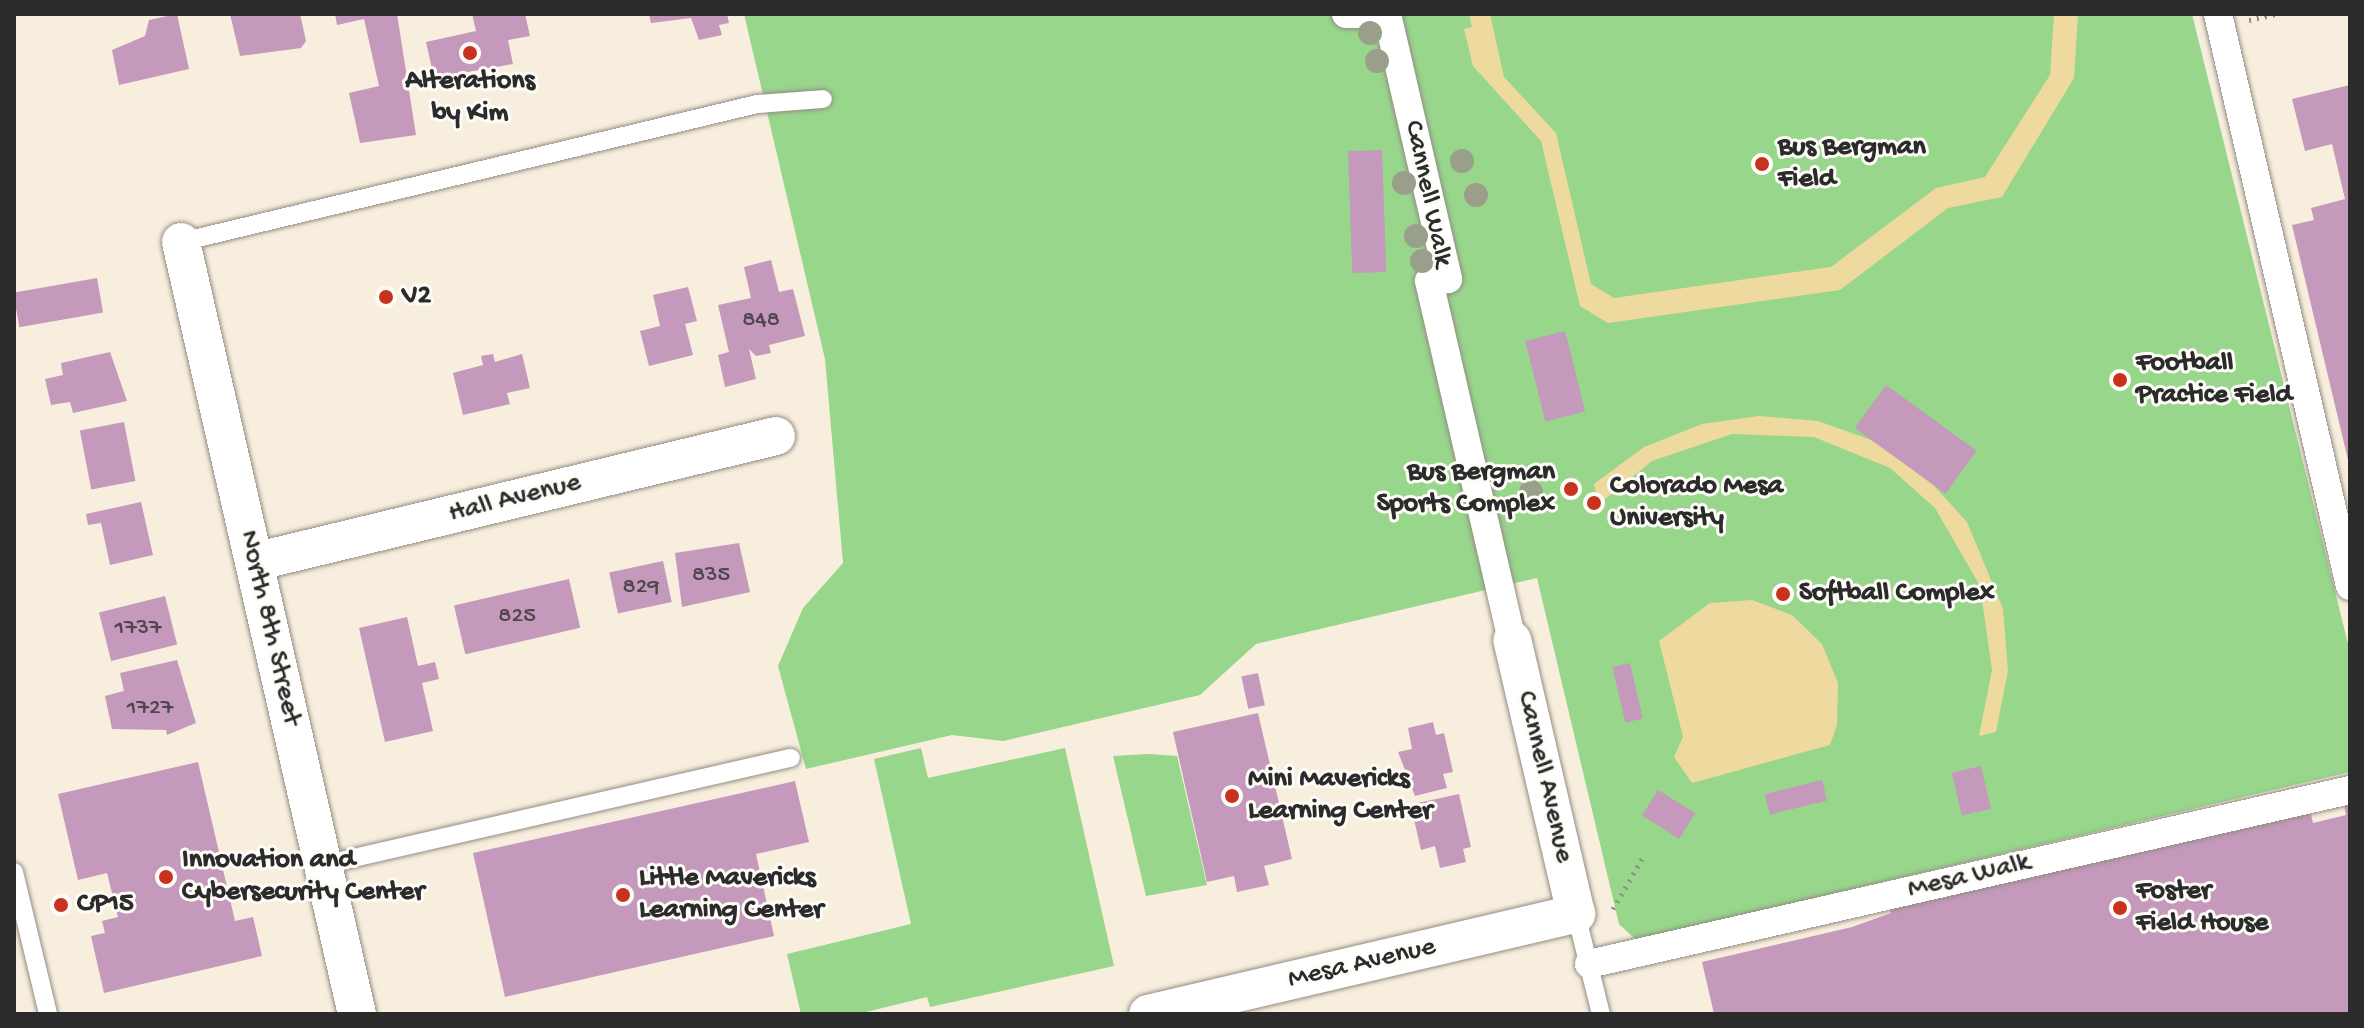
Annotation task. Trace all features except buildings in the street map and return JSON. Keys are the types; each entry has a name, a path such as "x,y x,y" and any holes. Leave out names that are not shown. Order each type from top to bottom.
{"street":[{"path":"1346,14 1365,14"},
{"name":"Cannell Walk","path":"1387,14 1448,279 1429,281 1512,640"},
{"path":"2218,14 2350,586"},
{"name":"North 8th Street","path":"181,242 357,1014"},
{"name":"Hall Avenue","path":"254,562 776,436"},
{"name":"Cannell Avenue","path":"1512,640 1594,912"},
{"name":"Mesa Walk","path":"1589,964 2350,790"},
{"name":"Mesa Avenue","path":"1148,1014 1594,912"}],"lane":[{"path":"181,242 757,104 823,99"},
{"path":"323,865 791,758"},
{"path":"14,872 48,1014"},
{"path":"1594,912 1589,964 1601,1014"}],"path":[{"path":"1594,912 1642,859"}],"green space":[{"name":"Bus Bergman Sports Complex","path":"744,14 2192,14 2350,652 2350,772 1636,940 1619,924 1537,578 1256,644 1200,695 1003,741 952,735 806,769 778,666 803,608 843,563 825,359"},
{"path":"921,748 928,778 1065,748 1114,966 930,1007 927,997 858,1014 801,1014 787,954 911,924 874,759"},
{"path":"1113,756 1177,756 1207,885 1146,896"}],"sand":[{"path":"1469,14 1490,14 1504,77 1556,133 1591,284 1614,298 1831,267 1936,188 1985,177 2050,75 2054,14 2078,14 2074,78 2002,197 1948,208 1840,290 1608,323 1580,306 1541,141 1473,66 1464,29 1472,27"},
{"path":"1759,416 1818,421 1871,440 1924,475 1967,522 2003,609 2008,671 1996,732 1979,736 1992,670 1980,586 1935,508 1890,468 1814,437 1732,434 1652,461 1599,504 1594,484 1644,447 1702,424"},
{"path":"1752,600 1792,615 1822,644 1838,683 1837,725 1830,745 1692,783 1674,757 1683,737 1659,641 1710,603"}],"place":[{"name":"Alterations by Kim","path":"470,53"},
{"name":"Bus Bergman Field","path":"1762,164"},
{"name":"V2","path":"386,297"},
{"name":"Football Practice Field","path":"2120,380"},
{"name":"Bus Bergman Sports Complex","path":"1571,489"},
{"name":"Colorado Mesa University","path":"1594,503"},
{"name":"Softball Complex","path":"1783,594"},
{"name":"Mini Mavericks Learning Center","path":"1232,796"},
{"name":"Innovation and Cybersecurity Center","path":"166,877"},
{"name":"Little Mavericks Learning Center","path":"623,895"},
{"name":"CP15","path":"61,905"},
{"name":"Foster Field House","path":"2120,908"}]}
